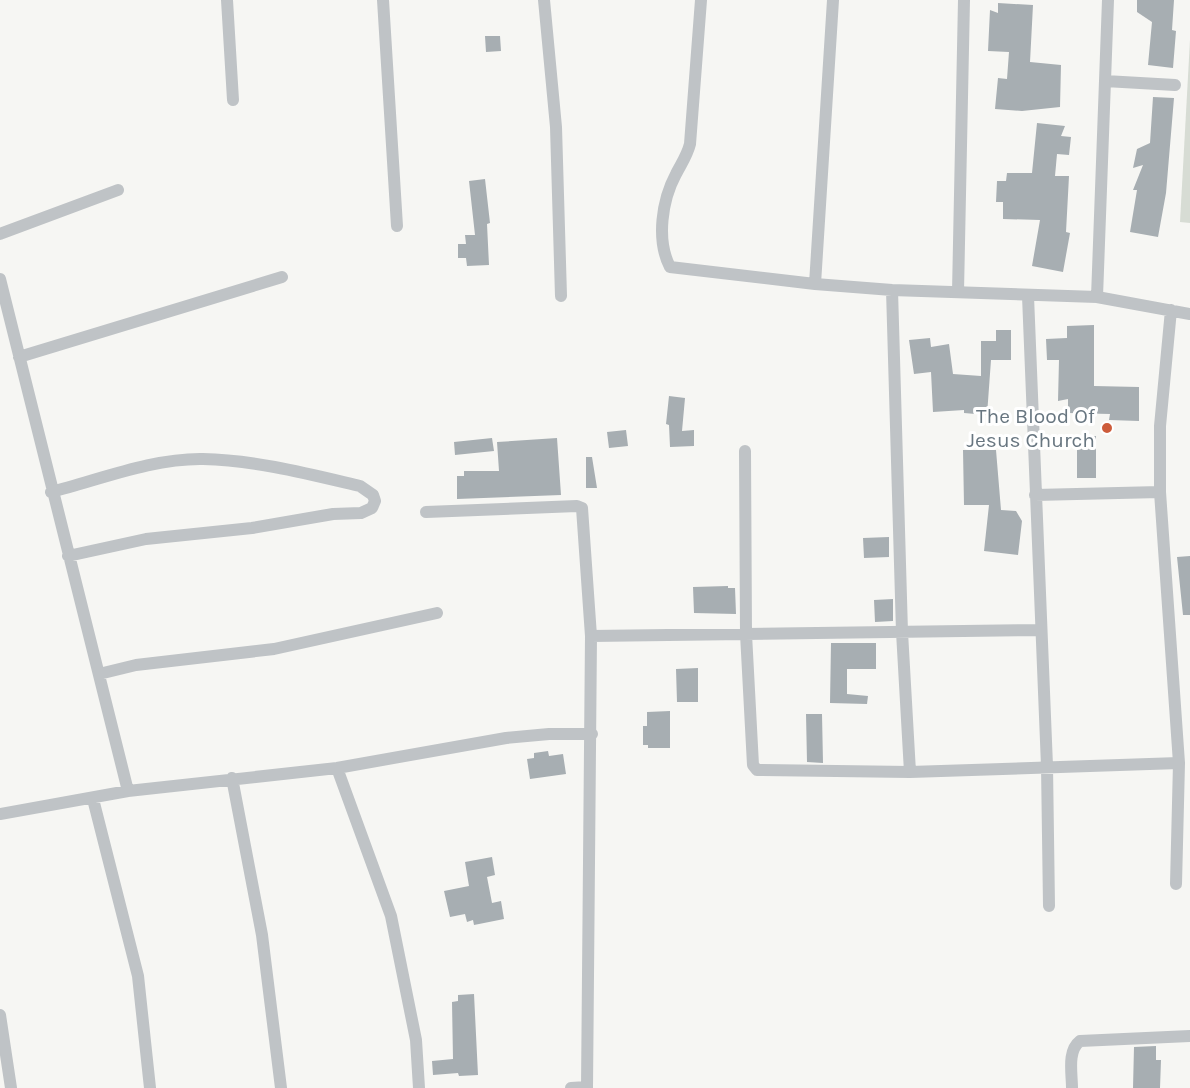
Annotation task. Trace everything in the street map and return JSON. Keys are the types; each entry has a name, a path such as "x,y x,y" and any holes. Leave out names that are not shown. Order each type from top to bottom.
{"street":[{"path":"227,0 233,100"},
{"path":"383,0 397,226"},
{"path":"544,0 556,127 561,296"},
{"path":"701,0 690,144 665,201 663,231 666,260 670,267 815,284 892,290 1097,297 1190,314"},
{"path":"815,284 833,0"},
{"path":"958,292 964,0"},
{"path":"1097,297 1108,0"},
{"path":"1105,81 1175,85"},
{"path":"0,234 118,190"},
{"path":"19,357 282,277"},
{"path":"0,279 51,492 128,791"},
{"path":"892,290 910,772"},
{"path":"1028,296 1047,766 1049,906"},
{"path":"1171,310 1160,426 1160,492 1179,763 1176,884"},
{"path":"745,451 746,634 753,765 757,770 910,772 1179,763"},
{"path":"51,492 156,465 201,459 245,463 360,486 373,495 375,501 372,508 361,513 333,514 252,528 146,539 68,556"},
{"path":"1035,495 1160,492"},
{"path":"426,512 580,507 591,636 592,734 587,1087 572,1088"},
{"path":"99,674 167,660 274,649 437,613"},
{"path":"591,636 1040,630"},
{"path":"0,814 128,791 337,768 506,738 549,734 592,734"},
{"path":"337,768 391,916 416,1040 419,1088"},
{"path":"232,778 262,935 281,1088"},
{"path":"93,799 138,976 150,1088"},
{"path":"0,1015 11,1088"},
{"path":"1072,1088 1072,1054 1080,1041 1190,1036"}],"shaded area":[{"path":"1190,40 1190,223 1180,222"}],"building":[{"path":"1137,0 1174,0 1172,30 1176,31 1173,68 1148,65 1152,22 1137,12"},
{"path":"998,3 1033,5 1030,62 1061,65 1060,107 1022,111 995,109 998,78 1007,79 1009,52 988,51 990,10 998,13"},
{"path":"485,36 500,36 501,51 486,52"},
{"path":"1153,97 1174,98 1166,193 1158,237 1130,232 1137,190 1133,190 1143,165 1133,168 1137,149 1150,143"},
{"path":"1037,123 1065,126 1061,136 1071,137 1069,155 1057,154 1055,176 1069,176 1066,232 1070,233 1063,272 1032,266 1040,220 1003,219 1003,202 996,202 997,181 1006,181 1007,173 1032,173"},
{"path":"485,179 490,223 487,224 489,265 467,266 466,258 458,258 458,244 466,244 465,235 475,235 469,181"},
{"path":"1094,325 1094,386 1139,387 1139,421 1109,420 1110,414 1068,413 1068,399 1058,401 1059,360 1047,360 1046,339 1067,338 1067,326"},
{"path":"996,330 1011,330 1011,360 991,360 987,415 964,413 964,410 933,412 931,372 914,374 909,340 930,338 931,347 949,344 953,374 981,376 981,341 996,341"},
{"path":"669,396 685,398 682,431 694,430 694,446 670,447 669,425 666,424"},
{"path":"626,430 628,446 609,448 607,432"},
{"path":"1077,436 1096,436 1096,478 1077,478"},
{"path":"492,438 494,451 455,455 454,442"},
{"path":"557,438 561,495 457,499 457,476 464,476 464,471 499,471 497,442"},
{"path":"963,450 996,450 1001,510 1016,511 1022,521 1018,555 984,551 989,505 964,505"},
{"path":"586,457 592,457 597,488 586,488"},
{"path":"889,537 889,557 864,558 863,538"},
{"path":"1190,556 1190,615 1183,615 1177,557"},
{"path":"728,586 728,588 735,588 736,614 694,613 693,587"},
{"path":"893,599 893,621 875,622 874,600"},
{"path":"831,643 876,643 876,669 847,669 847,694 868,696 867,704 830,703"},
{"path":"698,668 698,702 677,702 676,669"},
{"path":"670,711 670,748 648,748 648,745 643,745 643,726 647,726 647,712"},
{"path":"806,714 822,714 823,763 807,762"},
{"path":"548,751 549,756 563,754 566,774 530,779 527,759 534,758 534,753"},
{"path":"492,857 495,875 487,877 492,903 501,901 504,919 474,925 473,920 467,922 465,914 450,917 444,891 469,886 465,862"},
{"path":"474,994 478,1075 459,1076 458,1073 433,1075 432,1061 453,1059 452,1002 458,1001 458,995"},
{"path":"1156,1046 1156,1060 1161,1060 1160,1088 1133,1088 1134,1047"}],"place":[{"name":"The Blood Of Jesus Church","path":"1107,428"}]}
